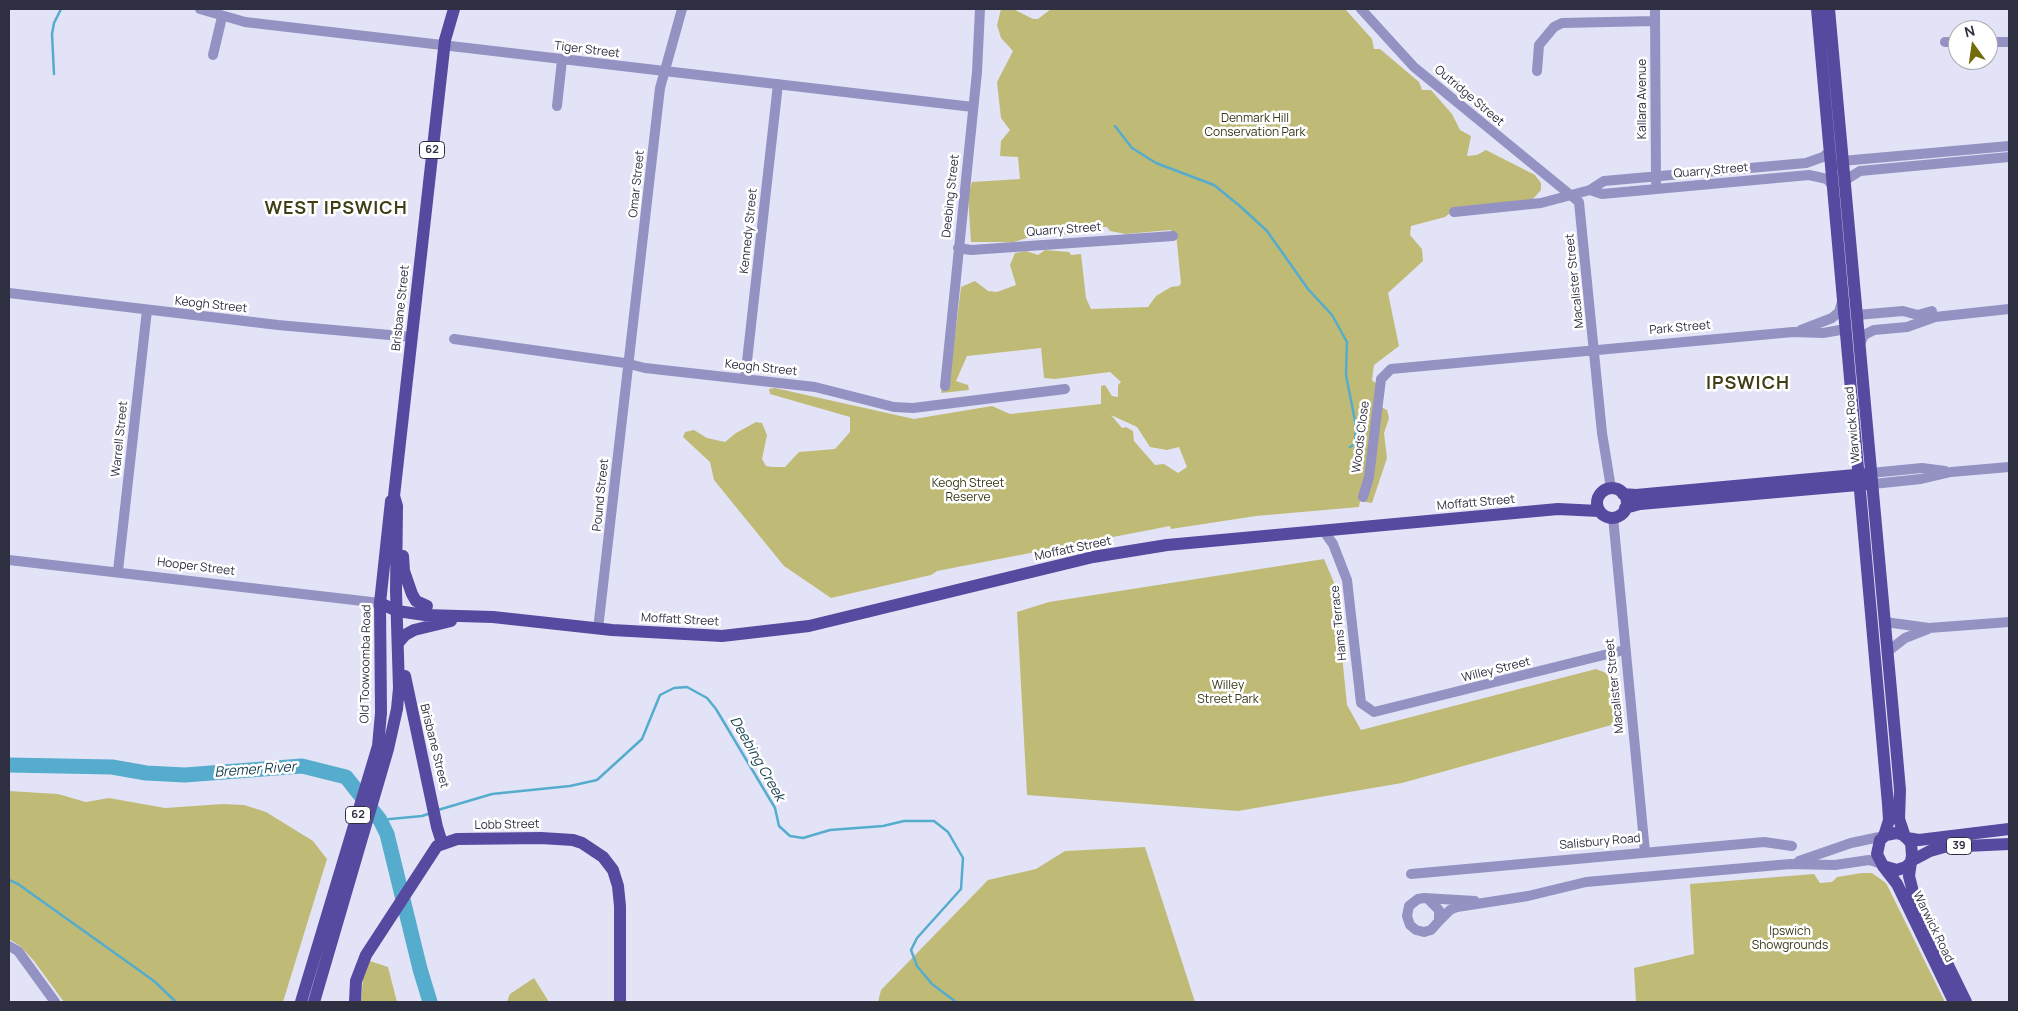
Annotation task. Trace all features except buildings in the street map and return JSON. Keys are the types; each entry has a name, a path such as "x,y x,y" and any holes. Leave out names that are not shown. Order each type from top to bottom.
{"main road":[{"name":"Brisbane Street","path":"397,607 397,506 394,496 445,46 454,9"},
{"name":"Warwick Road","path":"1817,9 1829,152 1863,314 1860,344 1866,479 1889,820 1884,836"},
{"name":"Warwick Road","path":"1829,9 1842,161 1836,180 1843,299 1885,622 1900,790 1900,819 1906,837"},
{"path":"1846,329 1863,314"},
{"path":"1623,494 1626,501 1625,508 1620,515 1613,517 1605,516 1599,511 1597,503 1599,495 1611,488 1623,494 1645,494 1866,479"},
{"path":"1625,508 1640,504 1866,479"},
{"name":"Moffatt Street","path":"1558,509 1599,495"},
{"name":"Old Toowoomba Road","path":"383,747 380,603 389,504 394,496"},
{"name":"Moffatt Street","path":"598,629 673,635 722,636 766,633 809,626 1093,557 1167,545 1558,509 1599,511"},
{"path":"396,535 403,552 404,571 412,594 418,602 427,606"},
{"name":"Hooper Street","path":"380,603 449,616 493,617"},
{"name":"Hooper Street","path":"397,607 427,606 493,617 598,629"},
{"name":"Old Toowoomba Road","path":"314,1002 342,886 398,699 397,607"},
{"path":"398,649 408,633 423,627 493,617"},
{"name":"Brisbane Street","path":"398,649 408,700 432,797 437,828 442,843"},
{"name":"39","path":"1906,837 1919,840 2009,830"},
{"path":"1896,833 1906,837 1912,848 1911,862 1906,867 1897,870 1882,865 1877,849 1884,836 1896,833"},
{"name":"Lobb Street","path":"442,843 457,839 557,838 582,843 603,857 613,870 618,886 622,958 620,1002"},
{"path":"354,1002 359,970 366,955 420,876 432,853 442,843"},
{"name":"39","path":"1911,862 1930,851 1944,847 2009,844"},
{"name":"Warwick Road","path":"1911,862 1909,876 1914,896 1966,1002"},
{"name":"Warwick Road","path":"1882,865 1897,884 1954,1002"},
{"name":"Old Toowoomba Road","path":"301,1002 342,886"}],"street":[{"name":"Tiger Street","path":"200,9 244,22 973,107"},
{"name":"Omar Street","path":"630,364 664,72 682,9"},
{"name":"Deebing Street","path":"945,386 973,107 980,9"},
{"name":"Outridge Street","path":"1360,9 1410,63 1569,194"},
{"name":"Kallara Avenue","path":"1654,9 1656,188"},
{"path":"213,55 225,15"},
{"path":"1536,71 1539,45 1554,27 1562,23 1655,21"},
{"path":"557,106 562,60"},
{"name":"Kennedy Street","path":"745,379 778,84"},
{"path":"1842,161 2009,146"},
{"path":"1990,148 1991,159"},
{"name":"Quarry Street","path":"1454,212 1540,203 1590,190 1604,181 1806,163 1823,157 1829,152"},
{"path":"1906,155 1907,166"},
{"path":"1836,180 1860,171 2009,157"},
{"name":"Quarry Street","path":"1590,190 1602,194 1809,174 1836,180"},
{"name":"Macalister Street","path":"1569,194 1579,202 1602,433 1611,488"},
{"name":"Quarry Street","path":"958,248 971,250 1173,236"},
{"name":"Keogh Street","path":"9,293 146,310 412,337"},
{"path":"1793,332 1822,323 1834,316 1840,311 1843,299"},
{"path":"1860,344 1864,335 1871,331 1910,326 1930,318 2009,309"},
{"name":"Warrell Street","path":"118,572 146,310"},
{"path":"1871,331 1863,314 1909,312 1918,315 1933,310 1978,312"},
{"path":"1909,312 1910,326"},
{"name":"Park Street","path":"1381,379 1391,369 1400,367 1793,332 1823,333 1846,329"},
{"name":"Keogh Street","path":"454,340 745,379 815,386 894,407 913,408 1065,389"},
{"name":"Pound Street","path":"598,629 630,364"},
{"name":"Woods Close","path":"1363,497 1369,477 1381,379"},
{"path":"1866,479 1922,468 1951,472 2009,467"},
{"name":"Macalister Street","path":"1613,517 1624,650 1645,852"},
{"name":"Hams Terrace","path":"1323,530 1337,552 1348,580 1361,703 1374,712"},
{"name":"Hooper Street","path":"9,560 380,603"},
{"path":"1885,622 1929,628 2009,622"},
{"path":"1887,652 1905,638 1929,628"},
{"name":"Willey Street","path":"1374,712 1624,650"},
{"path":"1790,864 1845,846 1884,836"},
{"name":"Salisbury Road","path":"1411,874 1764,842 1792,846"},
{"path":"1840,865 1845,846"},
{"path":"1484,902 1421,899 1413,902 1407,911 1408,921 1413,928 1424,932 1431,930 1453,908 1528,896 1586,882 1790,864 1840,865 1866,860 1882,865"},
{"path":"1430,900 1440,910 1439,922"},
{"path":"9,946 18,952 55,1002"}],"green space":[{"name":"Denmark Hill Conservation Park","path":"1001,9 1013,9 1033,19 1038,19 1051,9 1345,9 1372,39 1374,49 1380,49 1419,82 1422,90 1431,90 1452,114 1460,130 1471,136 1467,156 1477,155 1486,150 1535,175 1541,183 1541,190 1531,201 1454,210 1445,217 1411,226 1410,235 1422,249 1423,261 1388,293 1399,346 1374,365 1372,380 1378,385 1381,407 1387,410 1389,418 1384,433 1387,458 1372,503 1360,501 1359,507 1256,516 1171,529 1170,526 937,571 931,575 831,598 784,566 714,480 710,462 683,437 685,432 694,430 707,438 725,442 736,433 756,422 762,423 767,435 762,459 766,466 785,467 799,452 835,449 850,432 850,417 770,394 769,389 775,388 914,419 992,406 1010,414 1101,404 1101,386 1105,385 1112,396 1118,397 1118,385 1121,382 1110,372 1055,379 1044,378 1041,348 967,356 956,381 968,385 969,390 941,393 942,388 949,385 961,287 975,281 988,291 997,292 1016,285 1010,265 1015,253 1026,251 1038,255 1045,250 1069,252 1071,255 1081,254 1086,298 1091,309 1148,307 1156,296 1171,287 1179,286 1181,283 1176,233 1170,230 1126,234 1110,231 1107,227 1088,227 1067,234 1033,236 1014,242 971,242 968,195 972,182 1020,179 1018,157 1000,156 1001,141 1010,130 1001,118 997,82 1013,51 1001,38 997,25","holes":["1111,415 1137,427 1150,447 1167,450 1179,447 1187,467 1178,473 1164,464 1155,465 1134,441 1133,431 1126,427 1122,428"]},
{"name":"Willey Street Park","path":"1324,559 1335,585 1347,705 1361,730 1596,669 1606,673 1609,678 1615,724 1402,783 1238,811 1027,795 1017,612 1049,602"},
{"path":"9,791 58,794 86,802 109,798 165,808 223,804 244,805 266,812 313,841 327,859 283,1002 64,1002 34,961 20,946 9,939"},
{"path":"1145,847 1195,1002 878,1002 881,990 988,880 1036,869 1065,851"},
{"name":"Ipswich Showgrounds","path":"1872,873 1886,883 1945,1002 1636,1002 1634,968 1694,954 1690,884 1814,874 1820,883 1832,882 1837,877"},
{"path":"370,961 388,967 397,1002 361,1002 363,977"},
{"path":"534,978 549,1002 507,1002 510,994"}],"waterway":[{"path":"54,74 52,34 54,23 61,9"},
{"path":"1115,126 1132,148 1156,163 1214,185 1241,207 1267,231 1308,289 1332,315 1347,342 1346,375 1356,426 1355,444 1350,447"},
{"name":"Deebing Creek","path":"438,810 492,794 570,786 597,780 642,739 660,695 674,688 687,687 707,698 716,709 775,808 779,826 790,836 803,838 830,830 883,826 904,821 934,821 948,832 963,858 961,889 917,938 911,950 917,966 932,984 956,1002"},
{"name":"Bremer River","path":"9,765 112,767 146,773 185,775 302,766 346,777 380,820 387,834 420,969 430,1002"},
{"name":"Deebing Creek","path":"380,820 422,816 431,813"},
{"path":"9,880 18,884 154,981 176,1002"}],"district":[{"name":"WEST IPSWICH","path":"336,209"},
{"name":"IPSWICH","path":"1748,384"}],"park label":[{"name":"Keogh Street Reserve","path":"968,491"}]}
